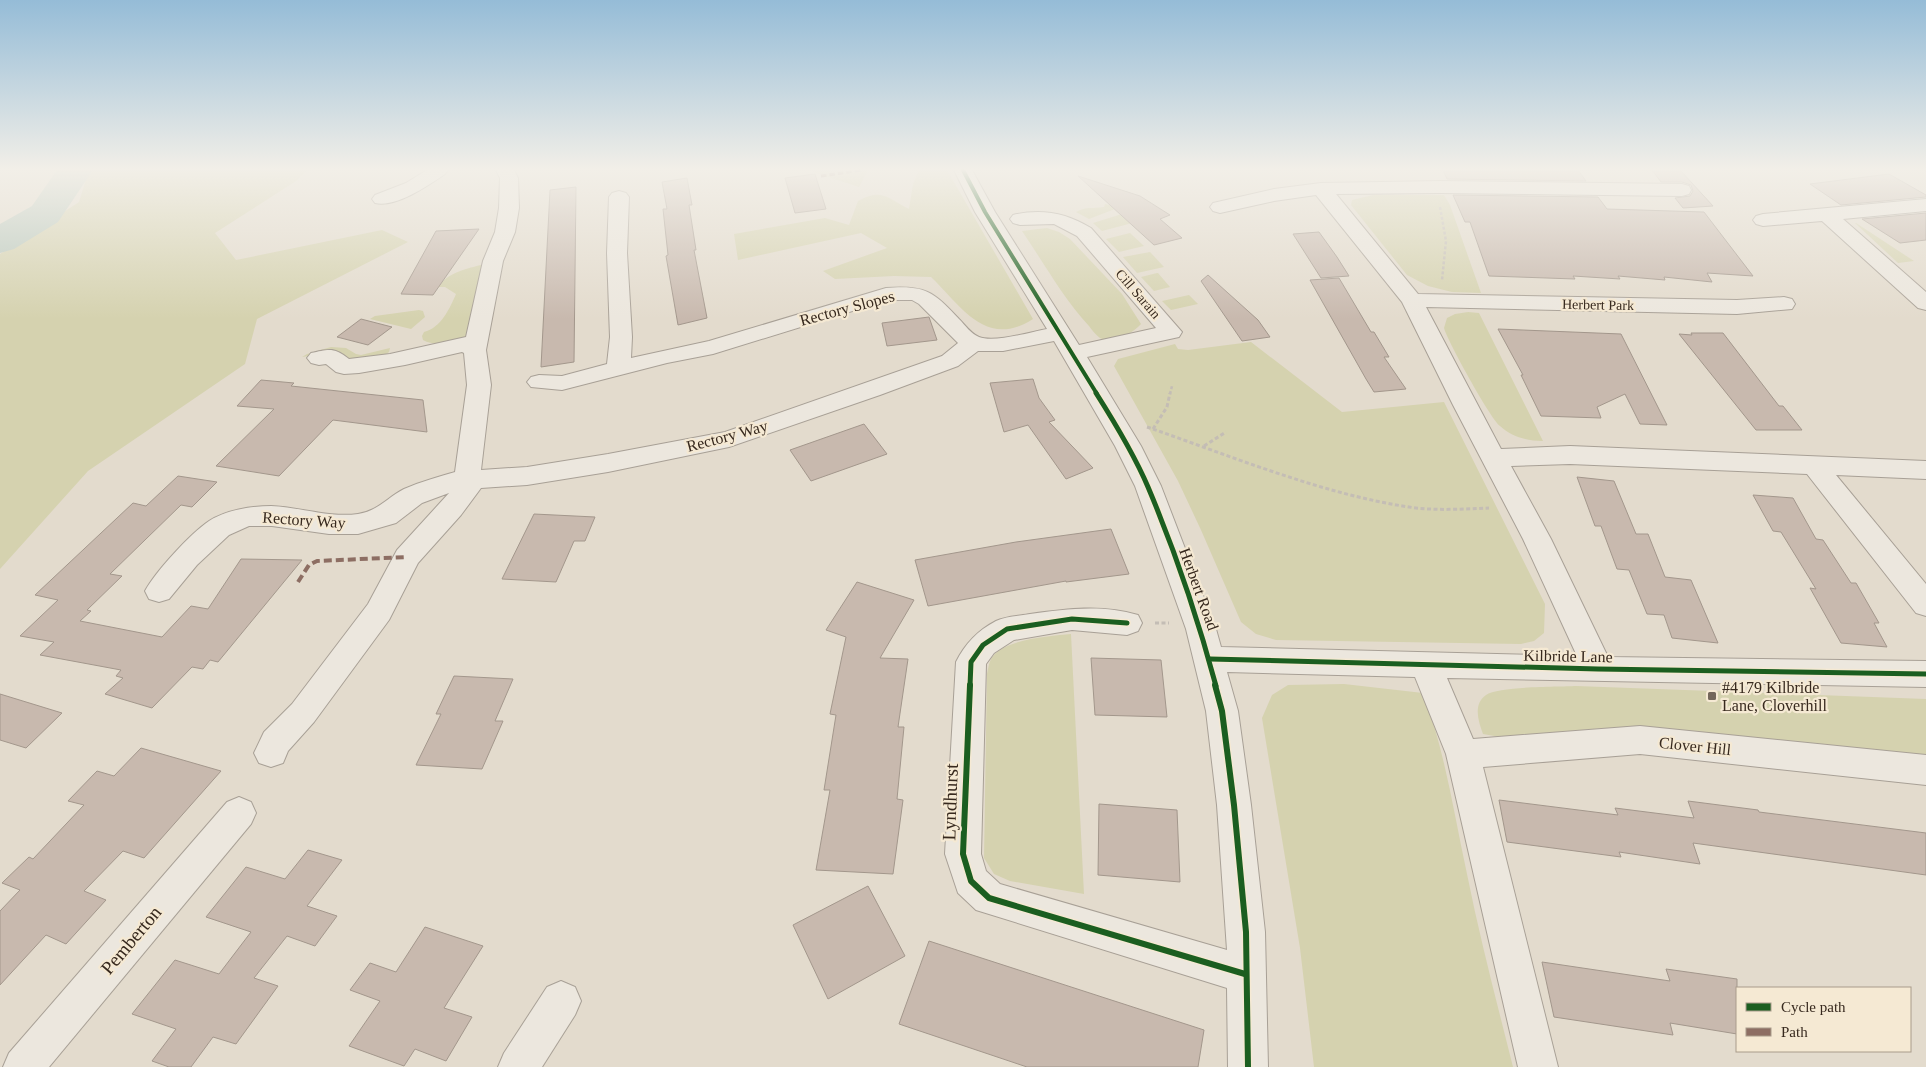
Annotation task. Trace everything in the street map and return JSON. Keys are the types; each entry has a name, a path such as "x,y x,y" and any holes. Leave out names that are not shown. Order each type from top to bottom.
{"street":[{"path":"271,753 276,742 303,713 379,612 407,557 452,508 471,478 479,385 475,350 493,261 505,232 507,220"},
{"path":"618,220 617,253 621,337 618,369"},
{"name":"Herbert Road","path":"990,220 1120,432 1148,486 1198,621 1210,659 1222,711 1234,805 1246,932 1245,974 1248,1067"},
{"name":"Cill Sarain","path":"1061,220 1084,232 1171,332 1066,343"},
{"path":"1350,220 1424,300 1493,458 1537,539 1598,669"},
{"path":"1832,220 1926,303"},
{"name":"Rectory Slopes","path":"540,382 562,383 665,356 714,347 886,294 909,292 926,297 962,336 973,343"},
{"name":"Herbert Park","path":"1424,300 1482,303 1725,307 1784,304"},
{"path":"973,343 986,346 1066,343"},
{"name":"Rectory Way","path":"159,591 187,558 219,528 246,517 272,516 329,524 358,524 386,516 413,496 471,478 486,480 527,476 608,463 729,439 862,394 950,360 973,343"},
{"path":"319,358 331,356 344,367 356,367 387,362 465,344 475,350"},
{"path":"1493,458 1570,455 1926,470"},
{"path":"1813,464 1926,605"},
{"name":"Lyndhurst","path":"1127,624 1072,619 1007,629 983,645 971,662 963,854 971,881 989,898 1245,974"},
{"name":"Kilbride Lane","path":"1210,659 1598,669 1926,674"},
{"path":"1426,664 1463,754 1538,1067"},
{"name":"Clover Hill","path":"1463,754 1640,740 1926,770"},
{"name":"Pemberton","path":"23,1067 239,814"},
{"path":"518,1067 561,1001"}],"path":[{"path":"1424,300 1444,273 1446,241 1442,220"},
{"path":"1153,428 1167,407 1172,386"},
{"path":"1120,432 1148,427 1153,428 1306,481 1372,500 1411,507 1444,509 1520,506"},
{"path":"1204,446 1226,432"},
{"path":"1127,624 1198,621"}],"shaded area":[{"path":"52,220 236,220 215,233 236,260 382,230 408,242 257,319 245,364 88,471 0,569 0,254"},
{"path":"815,220 831,220 849,225 851,220 976,220 1033,319 1016,327 1002,329 988,327 965,311 931,277 894,276 835,279 823,271 887,248 861,233 738,260 734,234"},
{"path":"1103,220 1132,220 1136,222 1102,231 1093,223"},
{"path":"1363,220 1455,220 1481,293 1452,292 1428,286 1407,275"},
{"path":"1856,223 1914,261 1898,263"},
{"path":"1047,228 1059,232 1070,239 1122,294 1141,324 1128,334 1117,339 1105,340 1094,332 1062,292 1022,231"},
{"path":"1130,233 1144,246 1119,252 1106,239"},
{"path":"1150,252 1164,267 1137,273 1123,257"},
{"path":"484,264 472,332 462,339 449,343 435,344 423,340 424,332 440,322 456,294 445,287 438,287 442,282 452,274"},
{"path":"1158,273 1170,287 1154,291 1141,277"},
{"path":"1189,295 1198,304 1171,310 1162,301"},
{"path":"423,311 425,317 411,329 370,319 375,316"},
{"path":"1479,313 1543,441 1520,438 1505,430 1495,420 1479,395 1444,328 1447,318 1455,314"},
{"path":"1251,342 1342,412 1444,402 1545,604 1544,633 1534,641 1521,644 1276,640 1256,634 1241,622 1178,481 1114,366 1118,359 1175,344 1178,349 1188,350"},
{"path":"331,347 346,348 361,355 390,348 389,352 383,356 350,361 342,353 338,352 302,357"},
{"path":"1071,634 1084,894 1010,881 994,874 984,858 987,674 990,661 997,652 1016,643"},
{"path":"1344,684 1423,693 1443,760 1477,923 1513,1067 1314,1067 1300,948 1262,718 1272,695 1288,685"},
{"path":"1576,686 1926,699 1926,761 1859,755 1696,731 1605,728 1500,737 1483,734 1478,718 1478,708 1479,703 1486,695 1515,688"}],"building":[{"path":"548,220 576,220 574,362 541,367"},
{"path":"664,220 691,220 696,250 694,250 707,318 678,325 666,256 668,255"},
{"path":"1126,220 1161,220 1182,238 1154,245"},
{"path":"1464,220 1710,220 1753,276 1707,273 1712,282 1664,277 1665,280 1618,276 1620,279 1573,276 1575,279 1489,276 1470,222 1465,222"},
{"path":"1863,220 1926,220 1926,240 1900,243"},
{"path":"479,229 433,295 401,294 436,231"},
{"path":"1319,232 1349,276 1321,278 1293,234"},
{"path":"1208,275 1258,320 1270,337 1242,341 1201,281"},
{"path":"1339,278 1371,332 1374,332 1389,357 1384,357 1406,389 1374,392 1366,379 1310,280"},
{"path":"929,317 937,340 887,346 882,323"},
{"path":"361,319 392,327 368,345 337,337"},
{"path":"1498,329 1621,334 1667,425 1640,424 1625,394 1597,407 1601,418 1541,416 1521,375 1523,375"},
{"path":"1691,333 1723,333 1779,406 1783,406 1802,430 1756,430 1679,334 1692,335"},
{"path":"1033,379 1039,398 1055,420 1049,422 1093,468 1066,479 1028,425 1004,432 990,383"},
{"path":"261,380 294,383 291,386 423,400 427,432 333,420 279,476 216,466 274,409 237,406"},
{"path":"864,424 887,454 811,481 790,450"},
{"path":"178,476 217,482 192,507 181,505 110,574 122,576 87,610 91,611 80,621 162,637 191,606 208,609 241,559 302,560 218,662 210,660 203,669 192,667 152,708 105,694 123,678 116,676 121,670 40,655 54,642 20,636 58,600 35,595 133,503 146,506"},
{"path":"1577,477 1614,481 1636,534 1648,534 1665,577 1691,580 1718,643 1672,638 1664,615 1647,614 1629,570 1617,569 1601,526 1595,526"},
{"path":"1753,495 1793,498 1816,539 1823,540 1851,583 1856,583 1879,623 1874,623 1887,647 1841,643 1810,588 1816,589 1781,532 1773,531"},
{"path":"534,514 595,517 585,541 574,541 556,582 502,579"},
{"path":"1111,529 1129,574 1066,581 928,606 915,560 1016,542"},
{"path":"857,582 914,600 880,658 908,659 898,727 904,727 897,799 903,800 893,874 816,870 830,790 824,790 836,715 830,714 846,637 826,630"},
{"path":"1091,658 1161,660 1167,717 1095,715"},
{"path":"454,676 513,679 495,721 503,721 482,769 416,765 441,714 436,714"},
{"path":"0,694 62,713 26,748 0,740"},
{"path":"141,748 221,771 144,858 123,851 84,891 106,900 66,944 46,935 0,985 0,911 20,890 2,883 29,857 33,859 84,805 68,801 97,771 114,776"},
{"path":"1499,800 1618,815 1615,808 1694,818 1688,801 1926,833 1926,875 1693,843 1700,864 1619,852 1621,857 1507,842"},
{"path":"1099,804 1177,810 1180,882 1098,875"},
{"path":"308,850 342,860 307,906 337,916 315,946 287,936 254,978 278,986 236,1044 213,1037 191,1067 169,1067 152,1061 176,1029 132,1014 175,960 219,974 251,932 206,917 246,867 285,879"},
{"path":"868,886 905,956 828,999 793,925"},
{"path":"425,927 483,946 444,1008 472,1017 446,1061 415,1049 404,1066 349,1046 380,1001 350,990 370,963 396,972"},
{"path":"929,941 1204,1030 1198,1067 1027,1067 899,1024"},
{"path":"1542,962 1670,981 1666,969 1737,979 1736,1034 1670,1023 1673,1035 1554,1017"}],"waterway":[{"path":"0,241 35,220"}],"marked path":[{"path":"298,582 309,565 317,561 407,557"}],"cycle path":[{"path":"990,220 1061,333 1128,446 1148,486 1201,629 1222,711 1234,805 1246,932 1248,1067"},
{"path":"1127,623 1072,619 1007,629 983,645 971,662 963,854 971,881 989,898 1245,974"},
{"path":"1210,659 1598,669 1926,674"}],"place":[{"name":"#4179 Kilbride Lane, Cloverhill","path":"1712,696"}]}
